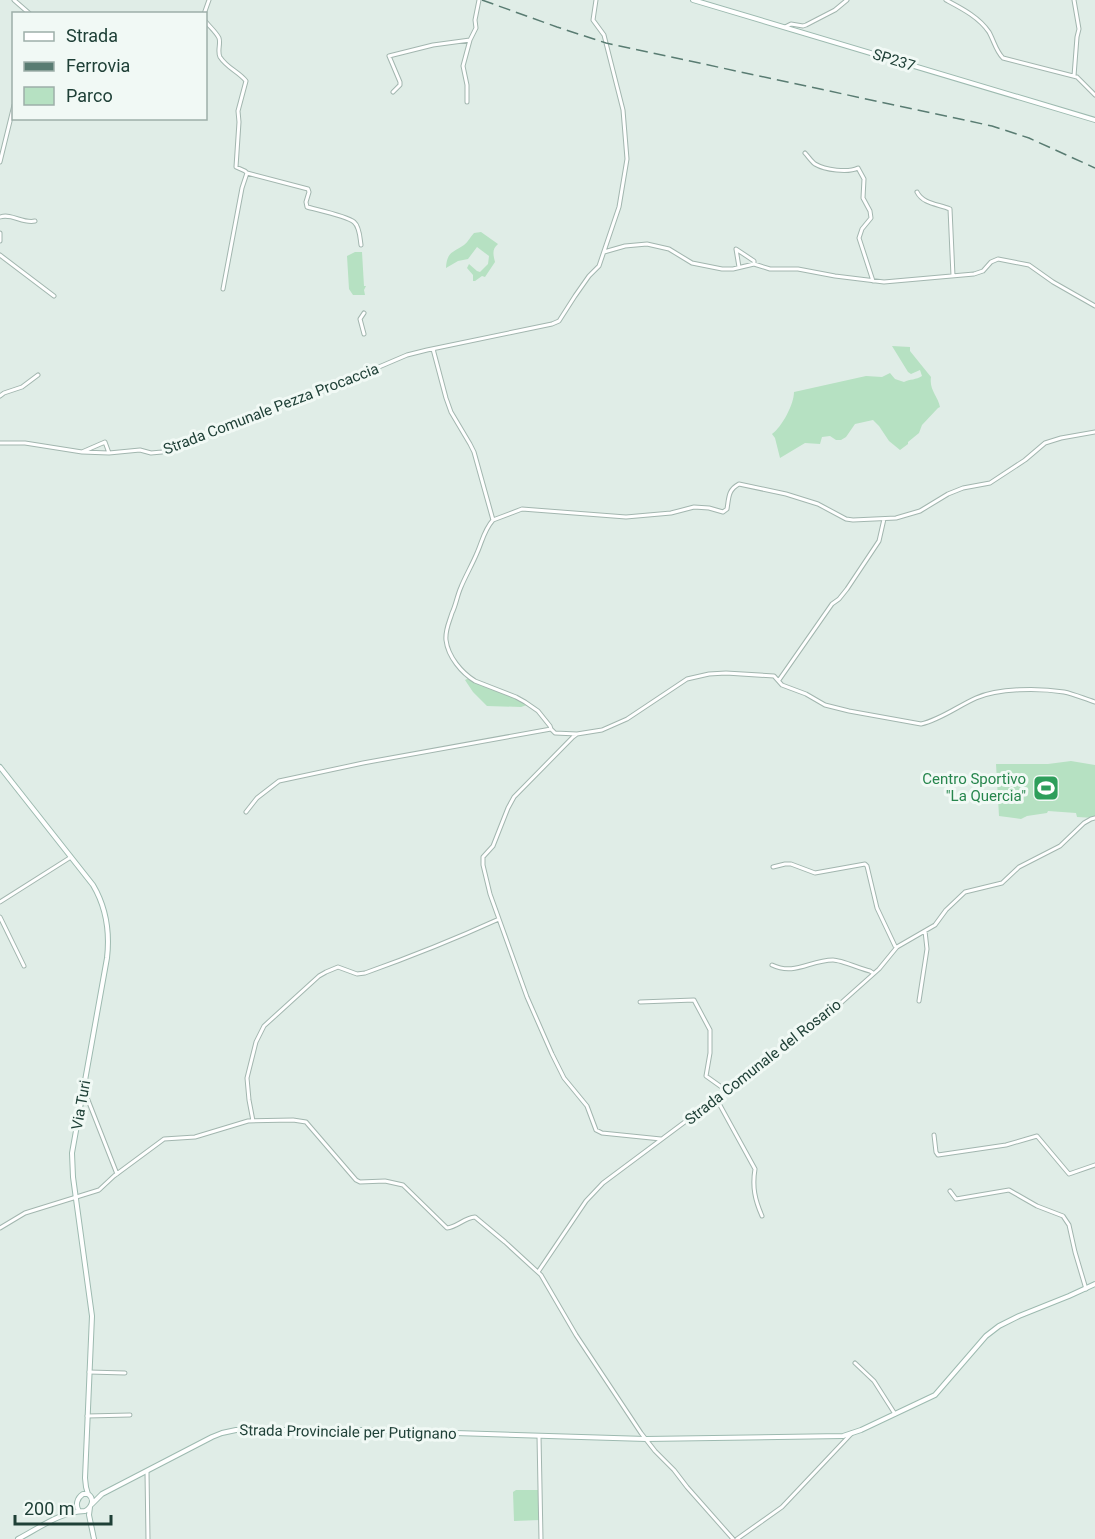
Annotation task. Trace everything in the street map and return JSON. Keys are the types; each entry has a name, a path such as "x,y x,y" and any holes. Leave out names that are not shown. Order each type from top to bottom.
{"main road":[{"name":"SP237","path":"693,0 1095,120"},
{"name":"Via Turi","path":"0,767 88,878 99,897 106,917 107,958 72,1153 92,1320 85,1478"},
{"name":"Strada Provinciale per Putignano","path":"102,1494 213,1437 236,1430 335,1430 646,1439 843,1436 935,1395 986,1336 999,1326 1095,1284"},
{"path":"85,1478 86,1488 90,1495 89,1515 94,1539"},
{"path":"63,1516 81,1496 85,1478"},
{"path":"81,1496 102,1494"},
{"path":"18,1539 63,1516 85,1511 102,1494"},
{"path":"77,1502 77,1508 91,1528"}],"street":[{"path":"14,0 28,12"},
{"path":"467,102 467,85 463,66 476,28 474,20 479,0"},
{"name":"Strada Comunale Pezza Procaccia","path":"0,443 25,443 82,452 109,453 140,450 151,453 162,452 325,390 407,355 559,321 589,276 599,266 619,207 627,159 623,110 604,35 593,20 597,0"},
{"path":"785,27 791,24 806,25 835,10 847,0"},
{"path":"946,0 970,13 983,25 1000,56 1006,60 1074,76 1095,95"},
{"path":"1074,0 1079,32 1074,76"},
{"path":"207,23 220,40 218,52 220,57 246,81 238,111 236,166 247,173 308,189 307,207 354,222 361,246"},
{"path":"393,92 400,82 389,56 433,45 470,40"},
{"path":"0,162 12,113"},
{"path":"805,153 815,164 835,170 858,168 864,179 863,198 871,218 862,229 859,238 873,281"},
{"path":"223,289 242,188 247,173"},
{"path":"917,192 919,197 929,203 936,203 950,209 953,276"},
{"path":"324,212 326,206"},
{"path":"0,216 5,215 32,223 35,221"},
{"path":"0,233 0,241"},
{"path":"604,252 625,246 647,244 669,249 692,263 722,269 754,264 771,269 798,269 873,281 953,276 983,271 991,262 998,259 1029,265 1095,306"},
{"path":"740,267 736,249 754,261 754,264"},
{"path":"0,255 54,296"},
{"path":"364,313 360,319 364,334"},
{"path":"433,349 451,412 474,452 493,520"},
{"path":"0,396 22,387 38,375"},
{"path":"1095,432 1045,442 1025,460 990,483 963,488 920,511 896,518 846,519 818,504 786,494 739,484 730,491 728,508 723,512 694,507 671,513 626,517 522,509 493,520 483,535 447,628 447,645 458,666 469,678 525,702 538,711 555,733 577,734 598,731 627,719 687,679 726,673 767,674 774,676 782,685 806,694 825,705 921,724 930,722 977,697 990,693 1023,690 1055,691 1066,692 1095,702"},
{"path":"82,452 105,441 109,453"},
{"path":"779,680 879,541 884,519"},
{"path":"246,812 257,798 279,781 363,763 550,729"},
{"path":"577,734 514,797 493,846 483,857 483,865 488,888 519,979 552,1054 567,1083 587,1107 596,1130 662,1139"},
{"name":"Strada Comunale del Rosario","path":"538,1272 586,1201 603,1183 824,1018 879,969 897,947 935,925 946,910 965,892 1002,883 1019,867 1060,846 1084,823 1095,818"},
{"path":"0,902 71,857"},
{"path":"773,867 791,864 815,873 865,864 880,917 897,947"},
{"path":"0,917 24,966"},
{"path":"253,1121 247,1078 258,1036 268,1021 319,976 339,967 357,974 368,972 414,953 441,945 499,919"},
{"path":"919,1001 927,949 925,930"},
{"path":"772,965 784,969 801,968 834,960 870,971 873,974"},
{"path":"640,1002 694,1000 710,1030 710,1053 706,1076 727,1091"},
{"path":"83,1094 86,1095 105,1139 117,1174"},
{"path":"716,1098 755,1169 754,1198 762,1216"},
{"path":"0,1228 25,1213 102,1188 164,1139 195,1137 253,1121 306,1122 356,1180 360,1182 385,1181 403,1185 447,1228 452,1228 470,1218 477,1218 538,1272 587,1353 646,1439 735,1539 782,1507 852,1433"},
{"path":"934,1134 938,1155 1006,1145 1037,1136 1067,1173 1071,1174 1095,1165"},
{"path":"951,1191 956,1199 1009,1190 1037,1206 1063,1216 1069,1225 1086,1289"},
{"path":"855,1363 874,1381 895,1414"},
{"path":"89,1372 125,1373"},
{"path":"87,1416 130,1415"},
{"path":"539,1436 542,1539"},
{"path":"147,1472 148,1539"}],"green space":[{"path":"481,232 498,244 494,252 495,262 485,277 482,276 473,281 473,275 467,268 469,264 480,272 488,264 489,256 477,247 468,259 458,261 446,268 451,253 465,244 474,233"},
{"path":"355,252 362,252 365,295 353,295 349,289 347,256"},
{"path":"892,346 910,347 910,351 931,377 931,386 940,407 922,425 919,433 908,444 900,450 889,441 873,420 855,424 841,440 830,436 822,437 820,444 805,443 780,458 772,434 787,415 794,392 866,376 882,377 890,373 895,379 904,382 922,376 920,370 911,374 908,372"},
{"path":"469,678 519,699 527,705 521,707 487,706 465,680"},
{"name":"Centro Sportivo \"La Quercia\"","path":"1071,761 1095,765 1095,818 1077,817 1076,813 1048,811 1021,819 999,816 996,764 1048,764"},
{"path":"540,1490 540,1520 514,1521 513,1492"}],"railway":[{"path":"482,0 606,43 992,126 1029,138 1095,168"}],"place":[{"name":"Centro Sportivo \"La Quercia\"","path":"1046,788"}]}
